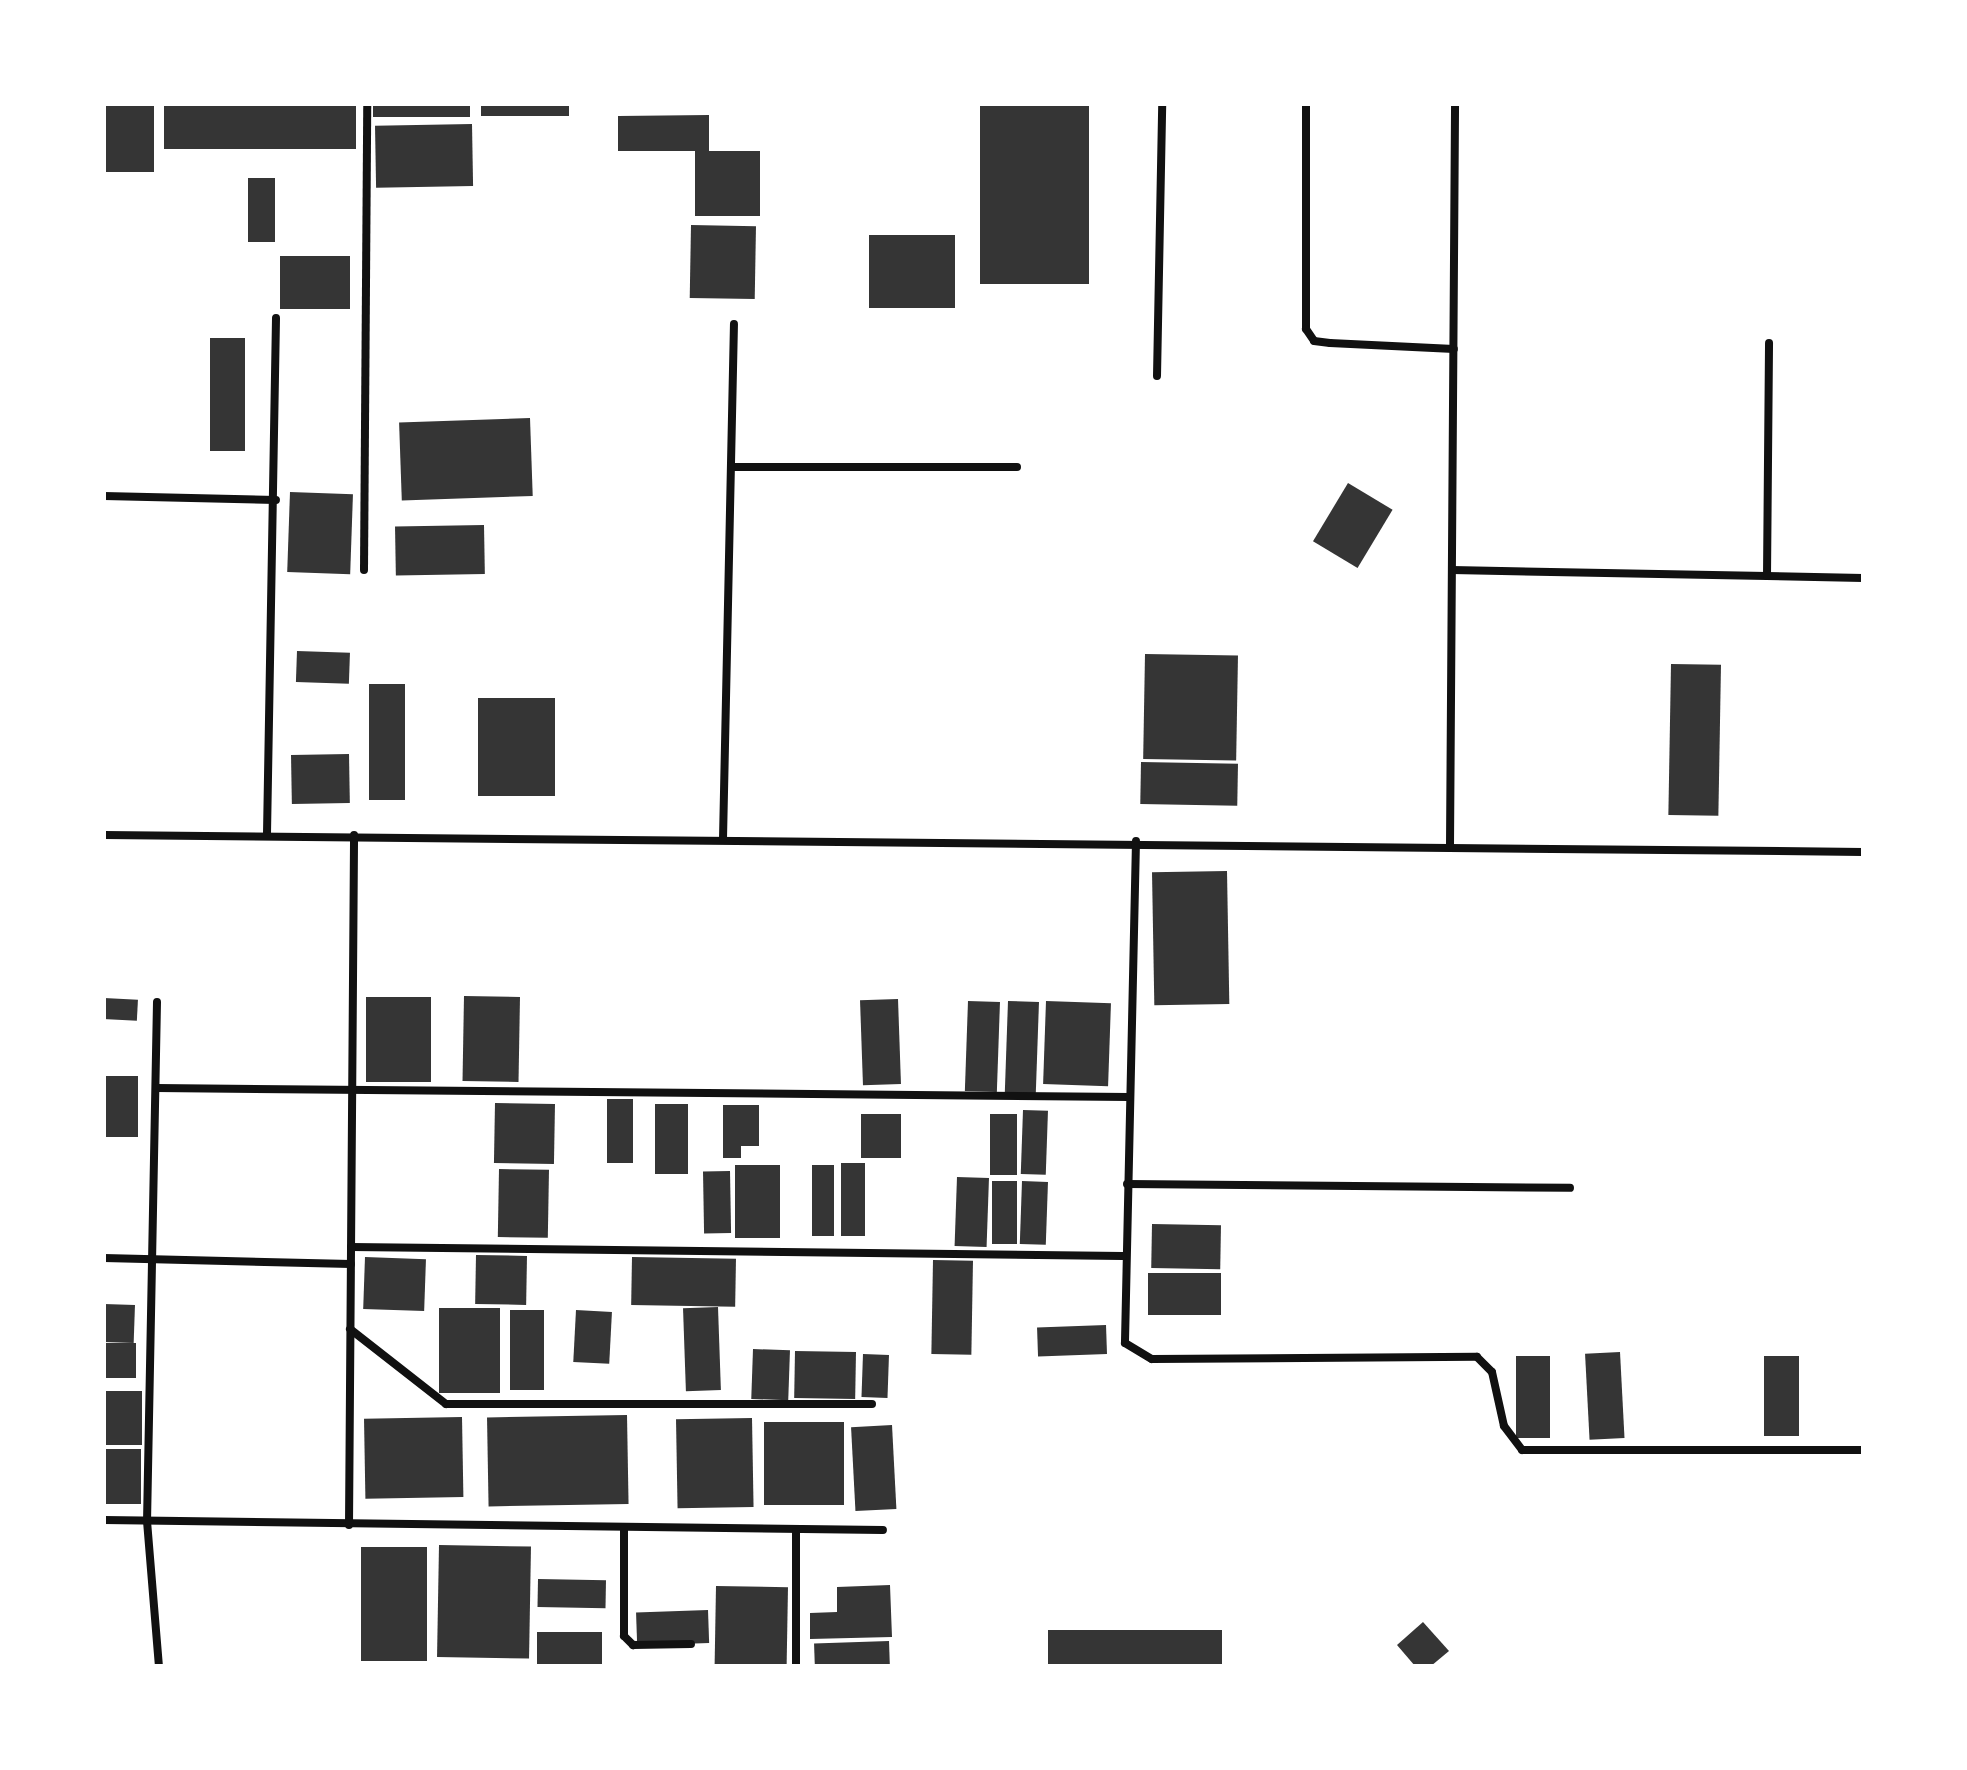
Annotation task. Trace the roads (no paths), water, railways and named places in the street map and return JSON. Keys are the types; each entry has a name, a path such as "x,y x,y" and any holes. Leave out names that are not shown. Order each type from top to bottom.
{"street":[{"path":"364,570 367,104"},
{"path":"1157,376 1162,104"},
{"path":"1306,104 1306,329 1314,341 1454,349"},
{"path":"1450,846 1455,104"},
{"path":"267,834 276,500 276,318"},
{"path":"723,839 734,324"},
{"path":"1767,576 1769,343"},
{"path":"731,467 1017,467"},
{"path":"104,496 276,500"},
{"path":"1452,570 1863,578"},
{"path":"104,835 1136,841 1863,852"},
{"path":"349,1525 354,835"},
{"path":"1136,841 1121,1327 1125,1343 1139,1355 1477,1357 1492,1372 1513,1444 1540,1453 1863,1450"},
{"path":"157,1002 147,1521 159,1666"},
{"path":"156,1088 1129,1097"},
{"path":"1127,1184 1570,1188"},
{"path":"351,1247 1123,1256"},
{"path":"104,1258 351,1264"},
{"path":"350,1329 446,1404 872,1404"},
{"path":"104,1520 796,1532 883,1530"},
{"path":"624,1529 624,1636 633,1645 691,1644"},
{"path":"796,1532 796,1666"}]}
